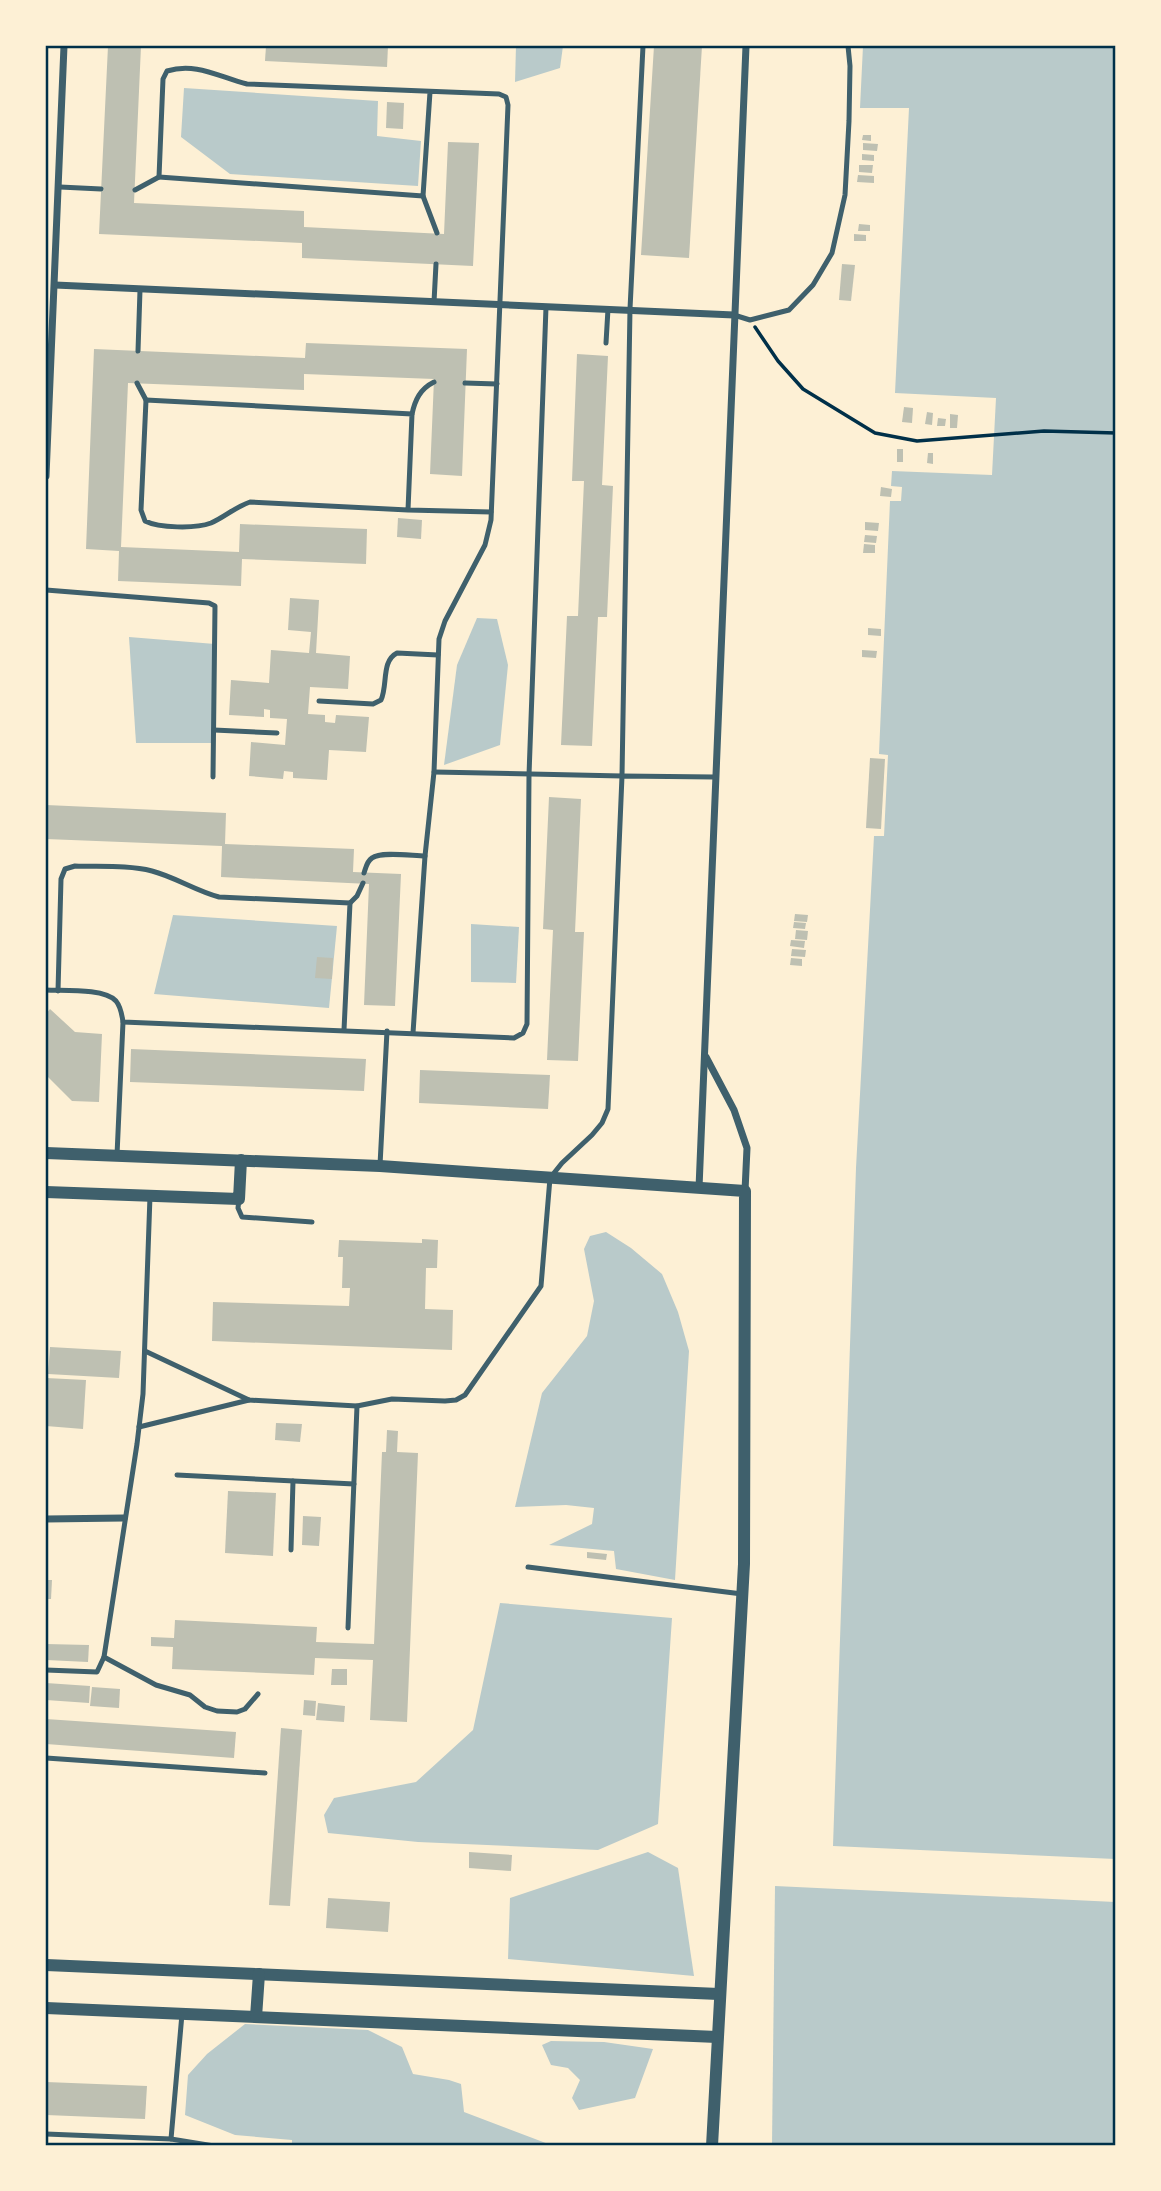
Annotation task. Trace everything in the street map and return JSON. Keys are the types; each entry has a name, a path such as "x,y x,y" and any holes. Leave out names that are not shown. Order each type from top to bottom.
{"street":[{"path":"46,476 64,46"},
{"path":"699,1188 746,46"},
{"path":"55,285 734,314"},
{"path":"706,1056 734,1110 747,1149 742,1594 712,2146"},
{"path":"46,1153 380,1166 745,1191"},
{"path":"46,1192 239,1199 241,1160"},
{"path":"46,1519 124,1518"},
{"path":"46,1965 719,1994"},
{"path":"256,2017 259,1975"},
{"path":"46,2008 717,2037"}],"lane":[{"path":"139,1427 249,1400 357,1406 392,1399 456,1400 465,1395 541,1286 550,1178 597,1129 608,1109 622,776 630,309 643,46"},
{"path":"734,314 750,320 789,310 813,285 832,253 845,195 849,121 848,46"},
{"path":"159,177 163,79 167,71 177,68 208,70 247,84 499,94 506,97 508,105 491,512 485,545 445,621 439,639 434,772 425,856 414,1033"},
{"path":"430,92 423,196 437,233"},
{"path":"135,190 159,177 423,196"},
{"path":"60,187 101,189"},
{"path":"434,302 436,264"},
{"path":"138,351 140,290"},
{"path":"123,1022 514,1038 523,1033 527,1024 529,775 546,307"},
{"path":"606,343 608,309"},
{"path":"408,510 412,414 419,393 433,382"},
{"path":"137,383 146,400 141,510 145,521 154,525 198,526 212,522 237,506 250,502 491,512"},
{"path":"466,383 496,384"},
{"path":"146,400 412,414"},
{"path":"46,590 209,603 215,606 213,777"},
{"path":"319,701 373,704 382,700 385,692 387,663 391,656 397,653 438,655"},
{"path":"214,730 277,733"},
{"path":"434,772 714,777"},
{"path":"364,873 366,865 379,855 425,856"},
{"path":"58,991 61,878 65,869 75,866 141,869 219,897 350,903"},
{"path":"344,1030 350,903 363,883"},
{"path":"46,990 106,995 115,1000 121,1010 123,1022 117,1155"},
{"path":"380,1166 387,1031"},
{"path":"46,1671 97,1672 104,1657 139,1427 145,1351 150,1196"},
{"path":"239,1199 238,1208 242,1217 312,1222"},
{"path":"145,1351 249,1400"},
{"path":"348,1628 357,1406"},
{"path":"177,1475 354,1484"},
{"path":"291,1549 293,1481"},
{"path":"528,1567 742,1594"},
{"path":"104,1657 156,1685 190,1695 205,1707 217,1711 237,1712 245,1709 258,1693"},
{"path":"46,1758 265,1773"},
{"path":"171,2139 182,2014"},
{"path":"46,2134 171,2139 214,2146"}],"path":[{"path":"750,320 778,361 803,389 875,433 917,441 1044,431 1115,433"}],"shaded area":[{"path":"516,46 563,46 560,68 515,82"},
{"path":"863,46 1115,46 1115,1859 833,1846 856,1168 874,836 884,836 888,755 879,754 890,501 901,501 902,487 891,486 892,471 992,475 996,398 895,393 909,108 860,108"},
{"path":"184,88 378,101 377,136 421,141 418,186 230,174 181,137"},
{"path":"477,618 497,619 508,665 500,745 444,765 457,665"},
{"path":"129,637 215,644 214,743 136,743"},
{"path":"173,915 337,926 329,1008 154,994"},
{"path":"471,924 519,927 516,983 471,982"},
{"path":"606,1232 631,1248 662,1274 678,1312 689,1351 675,1580 616,1569 614,1551 549,1545 592,1524 594,1508 566,1505 515,1507 542,1393 587,1336 594,1301 584,1249 590,1236"},
{"path":"500,1603 672,1618 658,1824 598,1850 418,1842 328,1833 324,1815 334,1798 416,1782 473,1730"},
{"path":"648,1852 678,1868 694,1976 508,1959 510,1898"},
{"path":"775,1886 1115,1902 1115,2145 772,2145"},
{"path":"245,2024 368,2030 402,2047 413,2074 461,2084 464,2112 551,2145 292,2145 292,2140 235,2135 185,2115 188,2075 207,2054"},
{"path":"551,2041 604,2042 653,2049 635,2098 579,2110 572,2098 580,2080 568,2068 551,2065 542,2045"}],"building":[{"path":"108,46 141,46 134,203 304,211 304,227 444,234 448,142 479,143 473,266 302,258 302,243 99,234"},
{"path":"266,46 388,46 387,67 265,61"},
{"path":"654,46 702,46 689,258 641,255"},
{"path":"387,102 404,103 403,129 386,128"},
{"path":"863,135 871,135 871,141 862,140"},
{"path":"863,143 878,144 877,151 863,150"},
{"path":"862,154 874,155 874,161 862,160"},
{"path":"859,165 873,165 872,173 859,172"},
{"path":"858,175 874,176 874,183 857,182"},
{"path":"859,224 870,225 870,231 858,231"},
{"path":"854,234 866,235 866,241 854,241"},
{"path":"842,264 855,265 851,301 839,300"},
{"path":"306,343 467,349 462,476 430,474 434,379 304,374 304,390 128,383 121,547 239,552 240,524 367,529 366,564 242,559 241,586 118,581 119,551 86,549 94,349 305,358"},
{"path":"577,354 608,356 602,485 613,486 607,617 598,617 592,746 561,745 567,616 578,616 584,481 572,481"},
{"path":"904,407 913,408 912,423 902,422"},
{"path":"927,412 933,413 932,425 925,424"},
{"path":"950,414 958,415 957,428 950,428"},
{"path":"938,418 946,419 945,426 937,426"},
{"path":"897,449 903,449 903,462 897,462"},
{"path":"928,453 933,453 933,464 927,463"},
{"path":"881,487 892,489 891,497 880,496"},
{"path":"398,518 422,520 421,539 397,537"},
{"path":"865,522 879,523 878,531 865,530"},
{"path":"865,535 877,536 876,543 864,542"},
{"path":"864,544 875,545 875,553 863,553"},
{"path":"290,598 319,600 316,653 350,656 348,689 310,687 308,714 325,715 325,722 335,723 336,715 369,717 366,752 329,750 327,780 293,778 293,772 284,771 283,779 249,776 251,742 285,745 287,719 270,718 270,710 264,709 264,717 229,715 231,680 269,683 271,650 309,653 311,632 288,630"},
{"path":"868,628 881,629 881,636 868,635"},
{"path":"862,650 877,651 876,658 862,657"},
{"path":"870,758 885,759 881,829 866,828"},
{"path":"549,797 581,799 575,932 584,932 578,1061 547,1060 553,930 543,929"},
{"path":"46,805 226,813 225,844 354,849 353,872 401,874 395,1006 364,1005 369,884 221,877 222,846 46,839"},
{"path":"795,914 808,915 807,922 794,921"},
{"path":"794,922 806,923 805,929 793,928"},
{"path":"796,930 808,931 807,940 795,939"},
{"path":"791,940 805,941 804,948 790,946"},
{"path":"792,949 806,950 805,957 791,956"},
{"path":"317,957 333,958 332,979 315,978"},
{"path":"791,958 802,959 802,966 790,965"},
{"path":"50,1009 75,1032 102,1034 99,1102 72,1101 46,1075 46,1014"},
{"path":"131,1049 366,1059 364,1091 130,1082"},
{"path":"420,1070 550,1075 548,1109 419,1103"},
{"path":"422,1239 438,1240 437,1268 426,1268 425,1309 453,1310 452,1350 212,1341 213,1302 349,1306 350,1288 342,1288 343,1257 338,1257 339,1240 422,1243"},
{"path":"50,1347 121,1351 119,1378 48,1374"},
{"path":"46,1378 86,1380 83,1429 46,1426"},
{"path":"276,1423 302,1424 300,1442 275,1440"},
{"path":"387,1430 398,1431 397,1452 418,1453 407,1722 370,1720 373,1660 315,1658 314,1675 172,1669 173,1647 151,1646 151,1637 174,1638 175,1620 317,1627 316,1642 374,1644 382,1452 386,1452"},
{"path":"228,1491 276,1493 273,1556 225,1553"},
{"path":"303,1516 321,1517 319,1546 302,1545"},
{"path":"587,1552 607,1554 606,1560 587,1558"},
{"path":"46,1580 52,1580 51,1599 46,1599"},
{"path":"46,1644 89,1645 88,1662 46,1660"},
{"path":"332,1669 347,1669 347,1685 331,1685"},
{"path":"46,1683 90,1686 89,1703 46,1700"},
{"path":"92,1687 120,1689 119,1708 90,1706"},
{"path":"304,1700 316,1701 315,1716 303,1715"},
{"path":"318,1703 345,1706 344,1722 316,1720"},
{"path":"46,1719 236,1732 234,1758 46,1744"},
{"path":"281,1728 302,1730 290,1906 269,1905"},
{"path":"469,1852 512,1855 511,1871 469,1868"},
{"path":"328,1898 390,1902 388,1932 326,1928"},
{"path":"46,2082 147,2086 145,2119 46,2115"}]}
